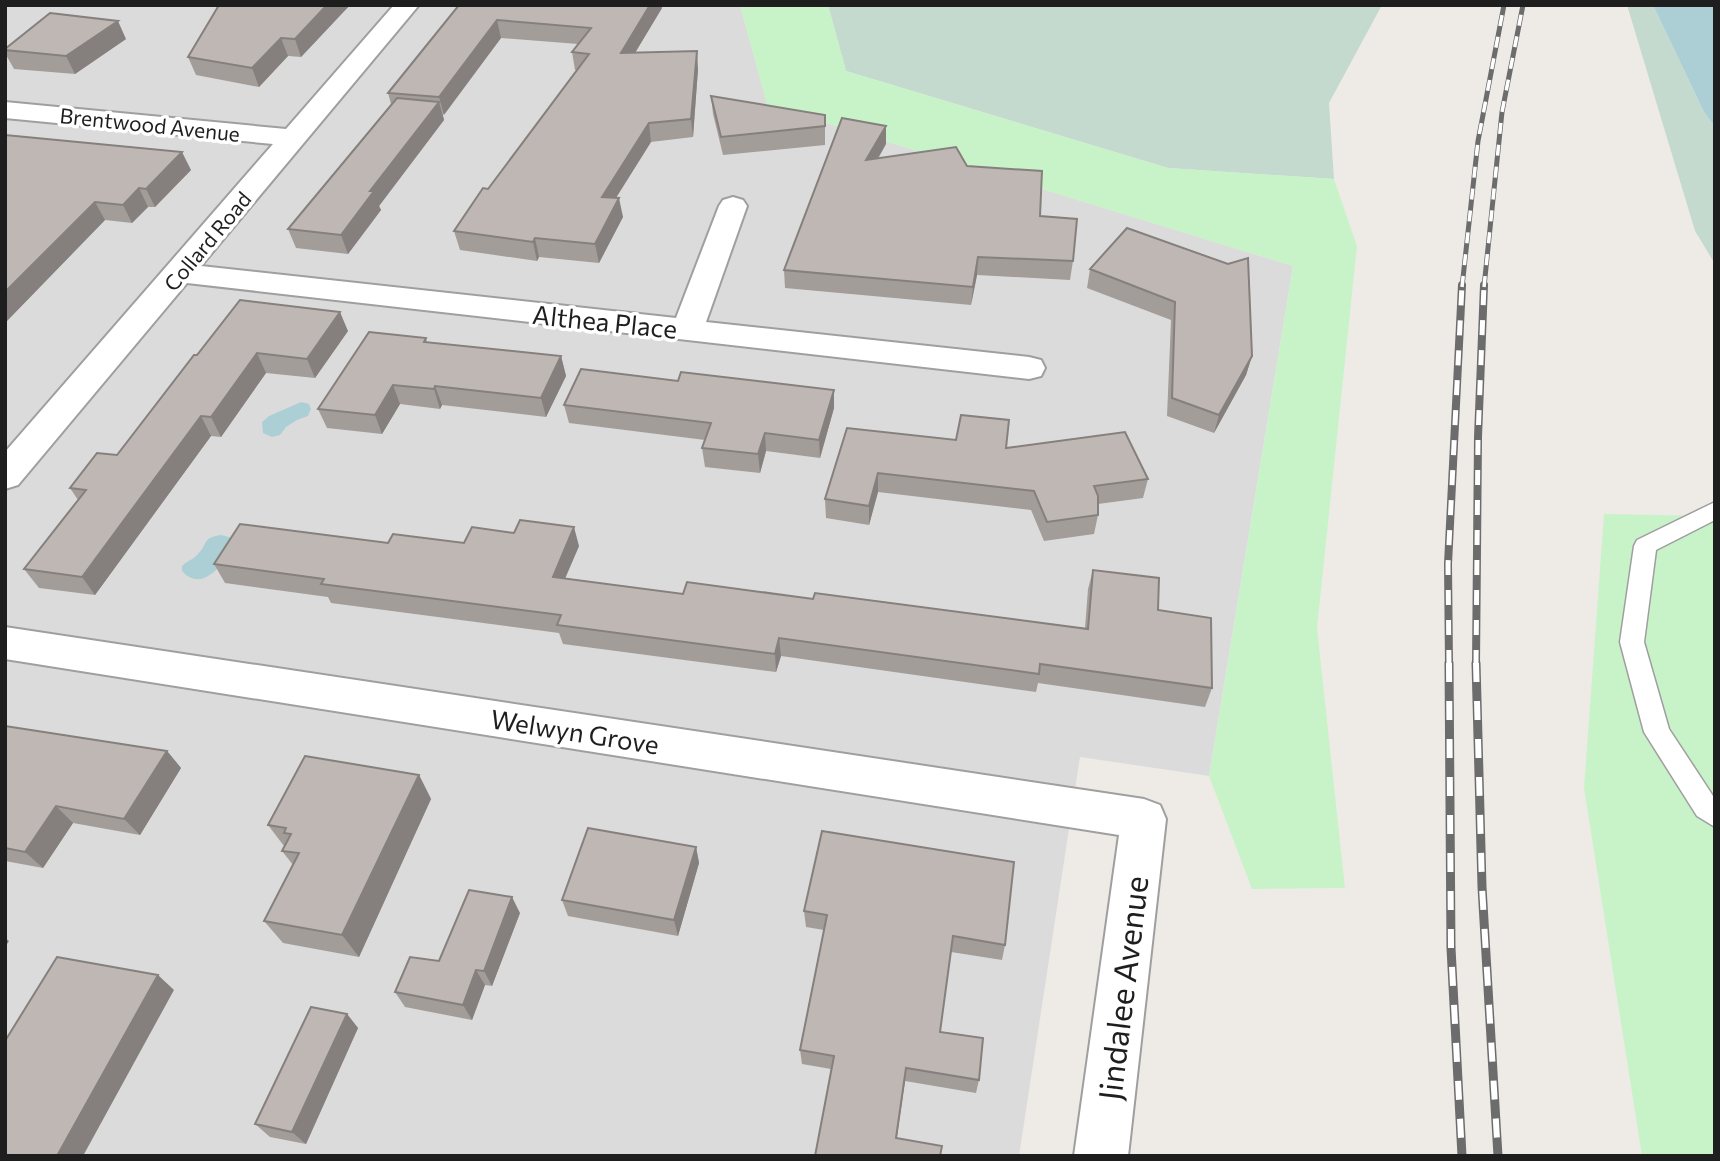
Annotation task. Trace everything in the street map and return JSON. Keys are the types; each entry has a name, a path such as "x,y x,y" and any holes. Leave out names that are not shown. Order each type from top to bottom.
{"street":[{"name":"Collard Road","path":"5,476 407,5"},
{"name":"Brentwood Avenue","path":"5,110 294,138"},
{"path":"687,330 733,206"},
{"name":"Althea Place","path":"181,273 1029,368"},
{"name":"Welwyn Grove","path":"5,643 1144,820"},
{"name":"Jindalee Avenue","path":"1101,1156 1144,820"}],"lane":[{"path":"1715,510 1645,546 1632,642 1657,732 1706,808 1715,815"}],"shaded area":[{"path":"5,5 740,5 768,105 1293,266 1209,776 1080,757 1019,1156 5,1156"}],"green space":[{"path":"740,5 828,5 846,71 1168,168 1334,179 1357,246 1317,628 1345,888 1252,889 1209,776 1293,266 767,105"},
{"path":"828,5 1382,5 1329,103 1334,179 1168,168 846,71"},
{"path":"1627,5 1653,5 1704,112 1715,127 1715,264 1695,231"},
{"path":"1604,514 1715,516 1715,1156 1642,1156 1584,788"}],"water":[{"path":"1653,5 1715,5 1715,127 1704,112"},
{"path":"301,402 309,404 311,409 308,416 286,427 280,435 272,437 263,433 262,422 269,416"},
{"path":"221,535 237,539 237,544 220,566 206,577 198,579 182,571 182,566 196,556 208,539"}],"building":[{"path":"219,5 327,5 295,39 281,38 252,68 188,57"},
{"path":"459,5 650,5 621,53 697,51 691,119 649,123 602,197 619,198 595,244 535,238 533,242 454,231 483,188 488,189 589,54 572,52 591,28 497,20 439,97 388,93"},
{"path":"50,13 118,21 66,56 5,50"},
{"path":"711,96 825,115 825,126 721,137"},
{"path":"397,98 439,102 370,191 374,191 341,235 288,229"},
{"path":"842,118 886,126 866,160 956,147 967,166 1042,171 1040,216 1077,219 1073,261 978,257 973,287 784,270"},
{"path":"5,135 182,152 146,189 139,188 123,205 95,202 5,292"},
{"path":"1127,228 1228,264 1248,258 1252,356 1219,415 1172,398 1175,302 1090,269"},
{"path":"240,300 340,312 307,359 257,353 211,417 201,416 82,577 24,569 86,490 70,488 97,453 117,455"},
{"path":"369,332 426,338 424,342 561,356 541,398 435,386 434,389 393,385 375,415 318,409"},
{"path":"581,369 678,381 681,372 834,390 819,440 765,433 758,454 702,448 711,423 564,405"},
{"path":"961,415 1009,420 1006,448 1125,432 1148,479 1094,486 1098,496 1098,515 1047,522 1034,491 878,473 869,506 825,499 847,428 956,440"},
{"path":"520,520 574,527 553,577 683,594 687,582 813,599 815,593 1088,629 1093,570 1159,578 1158,610 1211,618 1212,688 1040,664 1039,674 779,638 775,654 557,625 561,615 321,584 324,579 214,564 240,524 388,543 393,534 464,543 472,527 514,533"},
{"path":"5,726 167,751 124,819 56,806 25,852 5,848"},
{"path":"305,756 419,775 342,935 264,921 299,853 282,851 291,834 284,833 286,828 268,825"},
{"path":"588,828 696,847 674,920 562,900"},
{"path":"822,831 1014,862 1005,945 953,936 940,1032 983,1038 979,1080 906,1068 896,1138 942,1146 940,1156 815,1156 834,1056 800,1050 827,915 804,911"},
{"path":"469,890 512,897 484,971 476,970 463,1005 395,992 410,957 439,961"},
{"path":"57,957 158,975 57,1156 5,1156 5,1041"},
{"path":"311,1007 347,1014 292,1132 255,1124"}],"railway":[{"path":"1462,287 1478,141 1504,5"},
{"path":"1484,287 1502,112 1523,5"},
{"path":"1449,665 1448,564 1462,285"},
{"path":"1476,663 1478,437 1484,285"},
{"path":"1449,663 1451,948 1462,1156"},
{"path":"1476,663 1482,887 1498,1156"}]}
